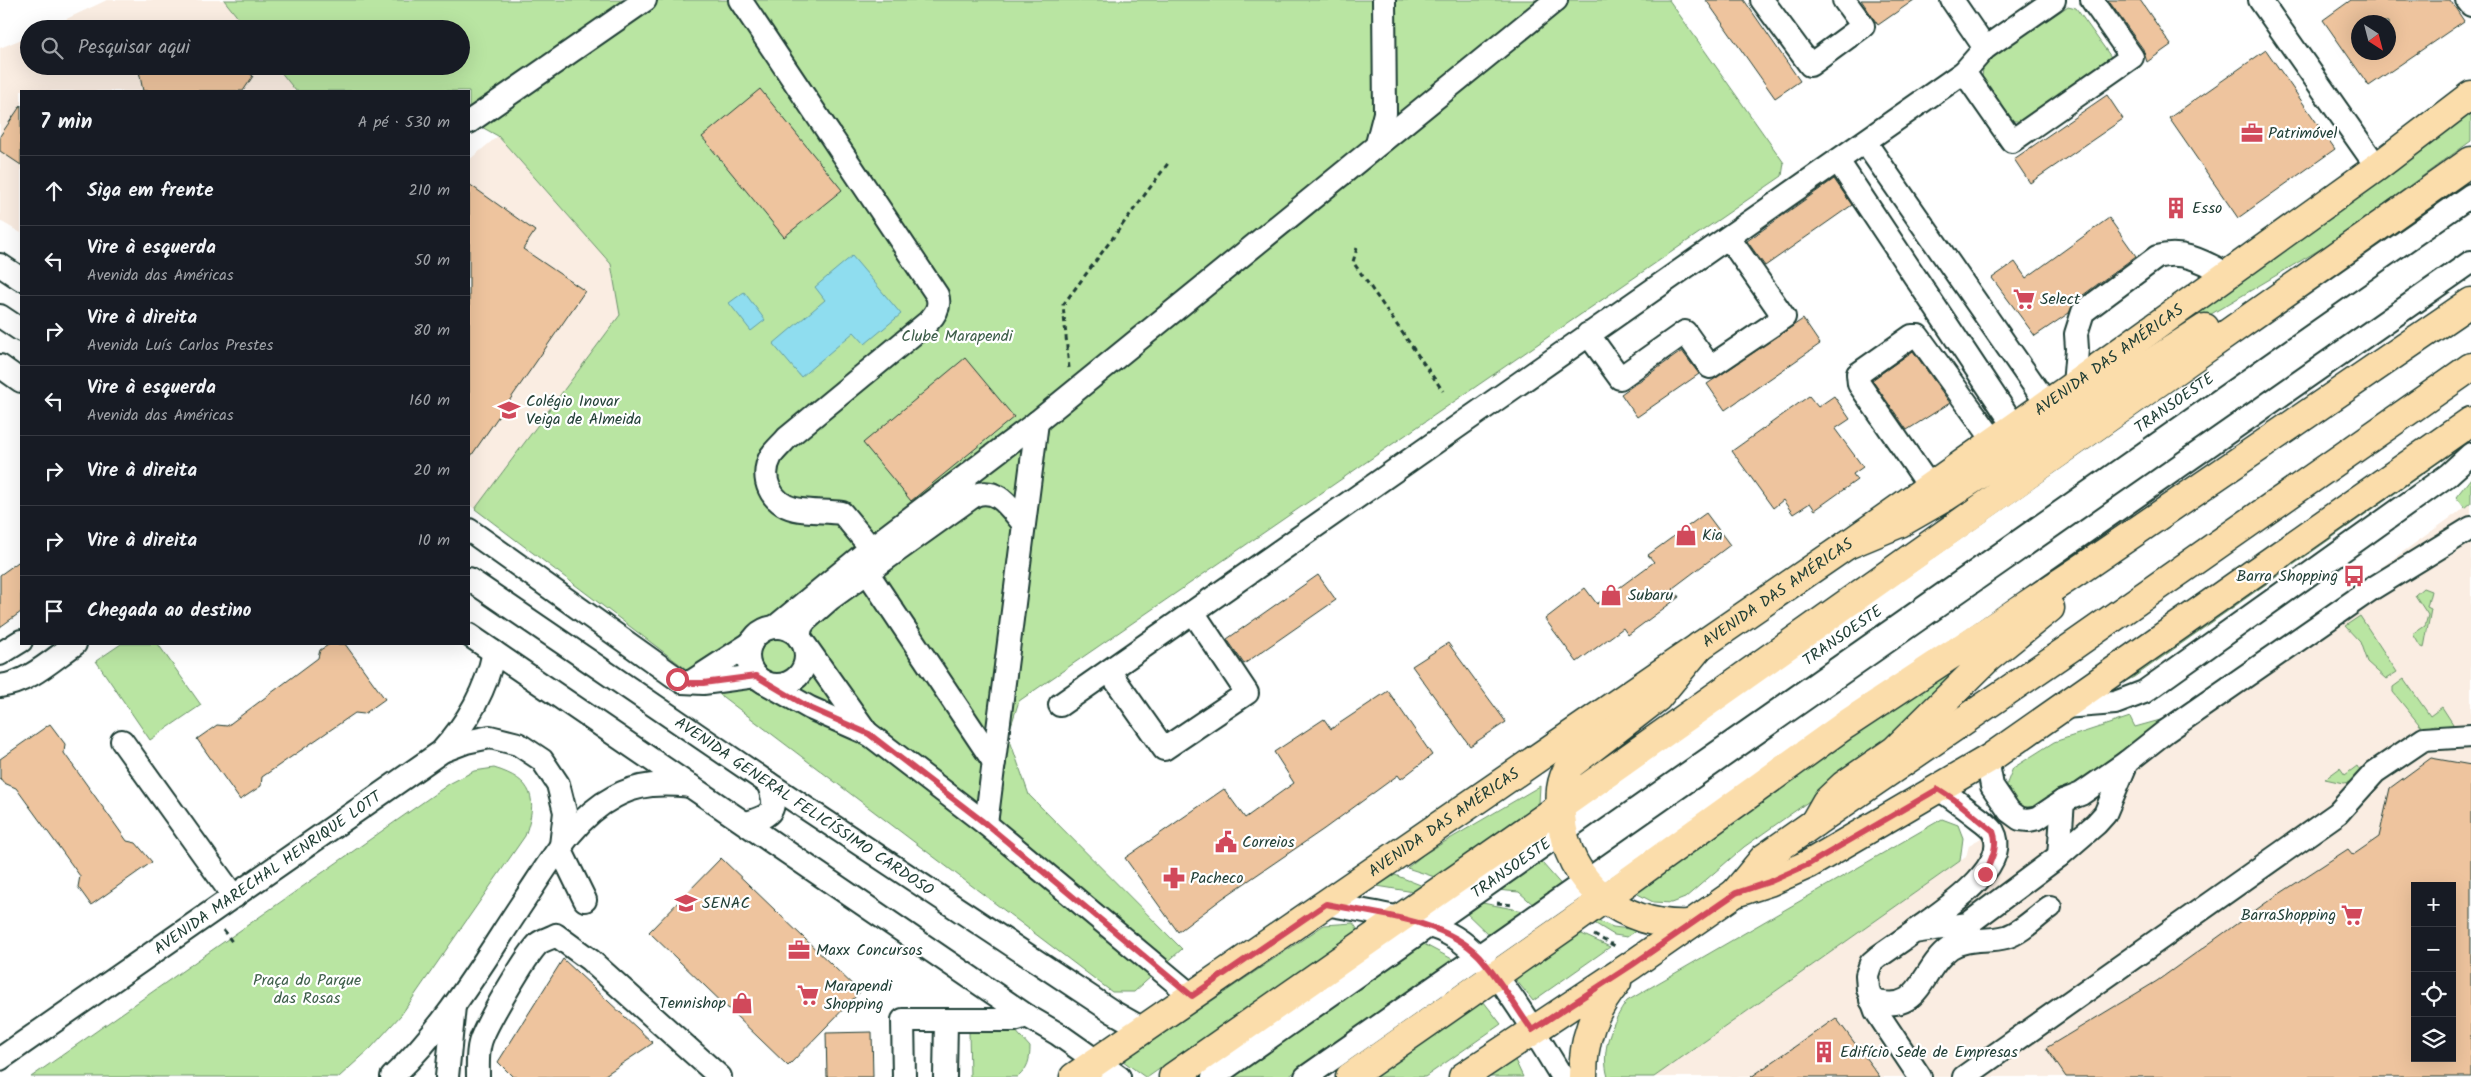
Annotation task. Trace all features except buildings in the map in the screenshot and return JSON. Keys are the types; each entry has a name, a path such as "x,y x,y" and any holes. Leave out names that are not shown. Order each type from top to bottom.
{"main road":[{"name":"AVENIDA DAS AMÉRICAS","path":"1074,1077 1930,487 2229,275 2377,167 2471,95"},
{"path":"1173,1077 1398,919 1562,818 2305,279 2471,161"},
{"path":"1847,545 1900,523 1947,496 2204,329 2255,302 2305,279"},
{"path":"1350,1077 1487,966 1595,890 2081,569 2471,302"},
{"path":"1736,893 1764,858 2070,648 2471,368"},
{"path":"1463,1077 1532,1030 1625,956 1690,924 1736,893 1769,882 1809,864 1990,758 2471,421"},
{"path":"1814,823 1826,802 1844,785 1895,750 1988,658 2055,604 2072,586 2081,569"},
{"path":"1690,924 1669,925 1637,918 1620,910 1595,890 1567,846 1562,818 1562,781 1570,764 1657,698 1700,646"},
{"path":"1583,1077 1587,1037 1601,1002 1625,956"}],"street":[{"path":"470,121 645,0"},
{"path":"740,0 932,286 939,301 935,316 787,438 771,457 767,469 766,482 775,498 794,509 842,513 871,548"},
{"path":"1377,144 1385,113 1384,0"},
{"path":"775,627 871,548 1038,422 1556,0"},
{"path":"1762,0 1810,65 1863,26 1844,0"},
{"path":"1952,0 1985,48"},
{"path":"1060,705 1964,72 1985,48 2054,0"},
{"path":"1964,72 2012,141 2132,57 2092,0"},
{"path":"2260,0 2377,167"},
{"path":"2467,0 2471,5"},
{"path":"1865,142 2047,404"},
{"path":"1838,161 2004,434"},
{"name":"TRANSOESTE","path":"1213,1077 1428,926 1562,818 2471,195"},
{"path":"1588,334 1620,378 1685,332 1710,367 1718,362 1784,317 1729,238"},
{"path":"2074,385 2077,349 2076,334 2083,312 2157,257 2168,254 2183,254 2229,275"},
{"path":"1595,890 2471,262"},
{"path":"0,265 20,279"},
{"path":"0,316 20,329"},
{"path":"1930,487 1859,384 1858,374 1912,336 1918,336 2004,434"},
{"path":"0,366 20,380"},
{"path":"986,824 1023,523 1038,422"},
{"path":"2064,707 2115,704 2144,692 2448,475 2471,454"},
{"path":"470,531 677,679 690,683 760,679 782,684 798,676 806,659 801,639 801,627 805,621 867,572 975,494 986,491 994,494 1023,523"},
{"path":"1990,758 1989,770 1992,786 2009,810 2020,819 2038,818 2063,801 2081,794 2127,762 2165,732 2370,590 2471,528"},
{"path":"867,572 994,762"},
{"name":"AVENIDA GENERAL FELICÍSSIMO CARDOSO","path":"470,580 768,783 1113,1012 1144,1029"},
{"path":"1109,671 1164,749 1247,693 1193,612"},
{"path":"690,683 751,643 765,629 775,627 786,628 801,639 869,734"},
{"path":"470,636 1027,1016 1058,1034 1120,1077"},
{"path":"0,654 20,641"},
{"path":"751,643 748,660 760,679 810,708 869,734 986,824 1192,996"},
{"path":"0,686 11,685 23,680 74,645"},
{"name":"AVENIDA MARECHAL HENRIQUE LOTT","path":"0,1059 441,752 470,717 491,668 494,652"},
{"path":"810,708 804,701 803,692 806,684 814,678 823,677 831,681"},
{"path":"1964,1077 2338,813 2375,772 2424,738 2471,736"},
{"path":"441,752 466,742 490,737 518,744 542,760 558,784 565,812 561,845 566,863 585,900"},
{"path":"122,741 234,897"},
{"path":"1914,932 1968,924 2059,856 2105,814 2127,762"},
{"path":"392,1077 418,1051 454,1005 561,845 589,814 612,797 635,787 667,783 691,786"},
{"path":"746,823 761,819 772,810 775,799 768,783"},
{"path":"1921,1076 1876,1011 1867,975 1871,963 1972,888 1985,874 1995,848 1996,838 1989,826 1938,789"},
{"path":"2059,856 2063,801"},
{"path":"1326,904 1428,926 1458,939 1487,966 1562,1077"},
{"path":"1872,1000 1890,1004 1916,1002 1938,960 1950,948 1961,943 2010,935 2050,907"},
{"path":"478,1077 480,1041 487,1027 510,986 539,943 556,935 590,960 720,1077"},
{"path":"1306,1077 1487,966"},
{"path":"447,1077 454,1005"},
{"path":"904,1077 903,1020 1014,1020 1027,1016"},
{"path":"945,1077 946,1020"}],"path":[{"path":"1070,369 1063,305 1169,162"},
{"path":"1357,248 1353,262 1442,391"},
{"path":"1488,902 1521,907"},
{"path":"1590,933 1625,956"}],"shaded area":[{"path":"107,0 224,0 240,20 64,20"},
{"path":"20,40 20,75 283,75 295,90 20,90 20,232 0,221 0,48"},
{"name":"Colégio Inovar Veiga de Almeida","path":"498,136 611,264 620,315 475,509 470,506 470,159"},
{"path":"2471,503 2471,1077 1654,1077 1966,857 1969,845 2079,781 2132,746"}],"green space":[{"name":"Clube Marapendi","path":"224,0 1669,0 1784,163 1782,176 1019,701 1008,735 1029,795 1182,949 1134,992 1112,992 475,509 620,315 611,264 498,136 470,121 470,90 295,90 283,75 470,75 470,20 240,20"},
{"path":"2068,6 2076,8 2111,57 2107,63 2022,121 2013,121 1982,77 1983,68 1990,60"},
{"path":"2471,113 2471,141 2329,244 2186,329 2162,339"},
{"path":"2467,439 2455,451 2134,677 2120,684 2118,681"},
{"path":"2471,478 2471,503 2465,508 2456,497"},
{"path":"2423,588 2431,591 2427,607 2431,609 2424,648 2420,646 2413,634 2425,626 2428,615 2415,595"},
{"path":"2360,616 2397,672 2386,679 2367,662 2360,642 2345,626"},
{"path":"120,645 159,645 201,705 150,740 96,661"},
{"path":"1963,663 1965,666 1890,744 1744,847 1685,898 1672,903 1653,902 1632,891 1895,707"},
{"path":"2404,679 2430,716 2442,707 2453,724 2451,727 2434,725 2423,729 2393,692 2393,687"},
{"path":"2130,717 2135,727 2171,717 2079,781 2031,809 2020,805 2007,791 2007,783 2013,768 2054,742"},
{"path":"2357,766 2360,771 2350,782 2343,783 2325,779 2340,768 2345,775"},
{"name":"Praça do Parque das Rosas","path":"494,768 518,778 525,785 529,793 531,811 525,836 401,1015 371,1048 339,1077 31,1077 449,784 474,771"},
{"path":"1540,786 1539,803 1435,877 1407,868 1424,854"},
{"path":"1942,819 1958,825 1963,838 1960,861 1654,1077 1608,1077 1605,1057 1609,1037 1612,1027 1627,1001"},
{"path":"1536,856 1564,888 1536,907 1519,892 1485,889"},
{"path":"1395,875 1423,886 1414,892 1377,886"},
{"path":"1472,901 1529,912 1491,937 1462,909"},
{"path":"1594,919 1613,927 1637,930 1627,937 1614,935 1591,921"},
{"path":"1353,923 1358,930 1148,1077 1145,1077 1123,1061 1324,925"},
{"path":"1573,930 1610,947 1533,1001 1512,975"},
{"path":"1418,941 1454,960 1288,1077 1220,1077"},
{"path":"1480,997 1501,1024 1425,1077 1366,1077"},
{"path":"1013,1028 1030,1047 1028,1064 1021,1074 1018,1077 970,1077 969,1031"},
{"path":"1513,1056 1523,1077 1483,1077"}],"water":[{"path":"852,256 901,314 865,344 854,332 801,377 773,344 825,300 815,287"},
{"path":"744,292 765,320 751,331 729,303"}],"place":[{"name":"Patrimóvel","path":"2252,133"},
{"name":"Esso","path":"2176,208"},
{"name":"Select","path":"2024,299"},
{"name":"Colégio Inovar Veiga de Almeida","path":"509,410"},
{"name":"Kia","path":"1686,535"},
{"name":"Barra Shopping","path":"2354,576"},
{"name":"Subaru","path":"1611,595"},
{"name":"Correios","path":"1226,842"},
{"name":"Pacheco","path":"1174,878"},
{"name":"SENAC","path":"686,903"},
{"name":"BarraShopping","path":"2352,915"},
{"name":"Maxx Concursos","path":"799,950"},
{"name":"Marapendi Shopping","path":"808,995"},
{"name":"Tennishop","path":"742,1003"},
{"name":"Edifício Sede de Empresas","path":"1824,1052"}],"route":[{"path":"677,679 686,683 703,683 756,676 810,708 869,734 986,824 1168,979 1192,996 1326,904 1428,926 1458,939 1479,956 1532,1030 1632,965 1736,893 1769,882 1809,864 1938,789 1949,795 1993,831 1996,838 1995,848 1985,874"}]}
